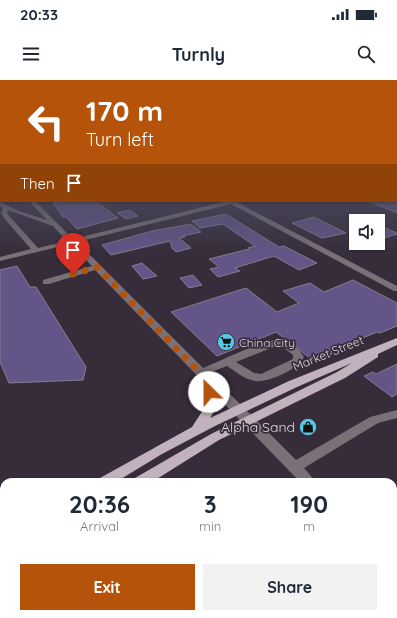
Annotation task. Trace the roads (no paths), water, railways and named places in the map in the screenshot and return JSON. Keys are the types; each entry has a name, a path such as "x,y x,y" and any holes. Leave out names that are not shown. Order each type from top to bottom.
{"main road":[{"path":"382,349 397,341"},
{"name":"Market Street","path":"112,478 198,428 237,409 329,368 382,349"},
{"name":"Market Street","path":"147,478 215,437 341,375 382,349"},
{"path":"198,428 209,410 204,377"}],"street":[{"path":"3,206 57,226"},
{"path":"37,206 204,377 306,478"},
{"path":"0,259 212,206"},
{"path":"243,206 397,289"},
{"path":"6,208 4,213 7,218 36,250"},
{"path":"46,282 97,267"},
{"path":"204,377 228,361 274,342 285,344 294,350 299,357 296,362 270,376 261,378 247,375 228,361"},
{"path":"295,467 374,420 397,414"}],"place":[{"name":"China City","path":"226,342"},
{"name":"Alpha Sand","path":"308,427"}]}
